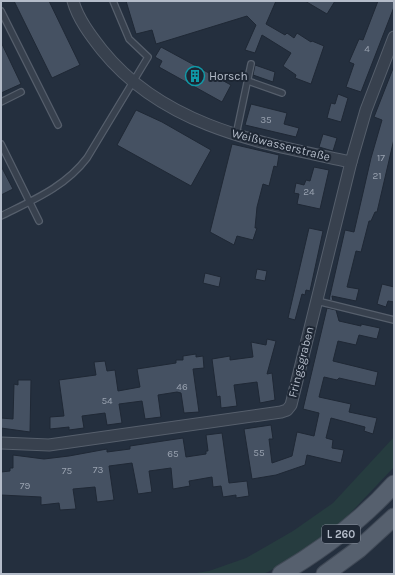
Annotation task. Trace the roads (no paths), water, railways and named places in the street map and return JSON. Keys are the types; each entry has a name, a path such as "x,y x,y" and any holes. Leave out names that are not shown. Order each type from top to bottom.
{"main road":[{"name":"L 260","path":"281,574 314,554 346,530 378,502 394,484"},
{"name":"L 260","path":"325,574 359,549 394,517"}],"street":[{"name":"Weißwasserstraße","path":"72,1 91,36 111,60 133,82 186,116 236,136 351,162"},
{"name":"Fringsgraben","path":"1,443 49,445 287,410 290,405 317,301 351,162 366,110 393,41"}],"lane":[{"path":"1,216 60,186 77,172 88,158 148,57 129,39 113,1"},
{"path":"1,11 58,125"},
{"path":"236,136 251,64"},
{"path":"248,81 282,93"},
{"path":"1,102 21,92"},
{"path":"1,144 40,221"},
{"path":"317,301 394,320"}],"place":[{"name":"Horsch","path":"195,76"}]}
